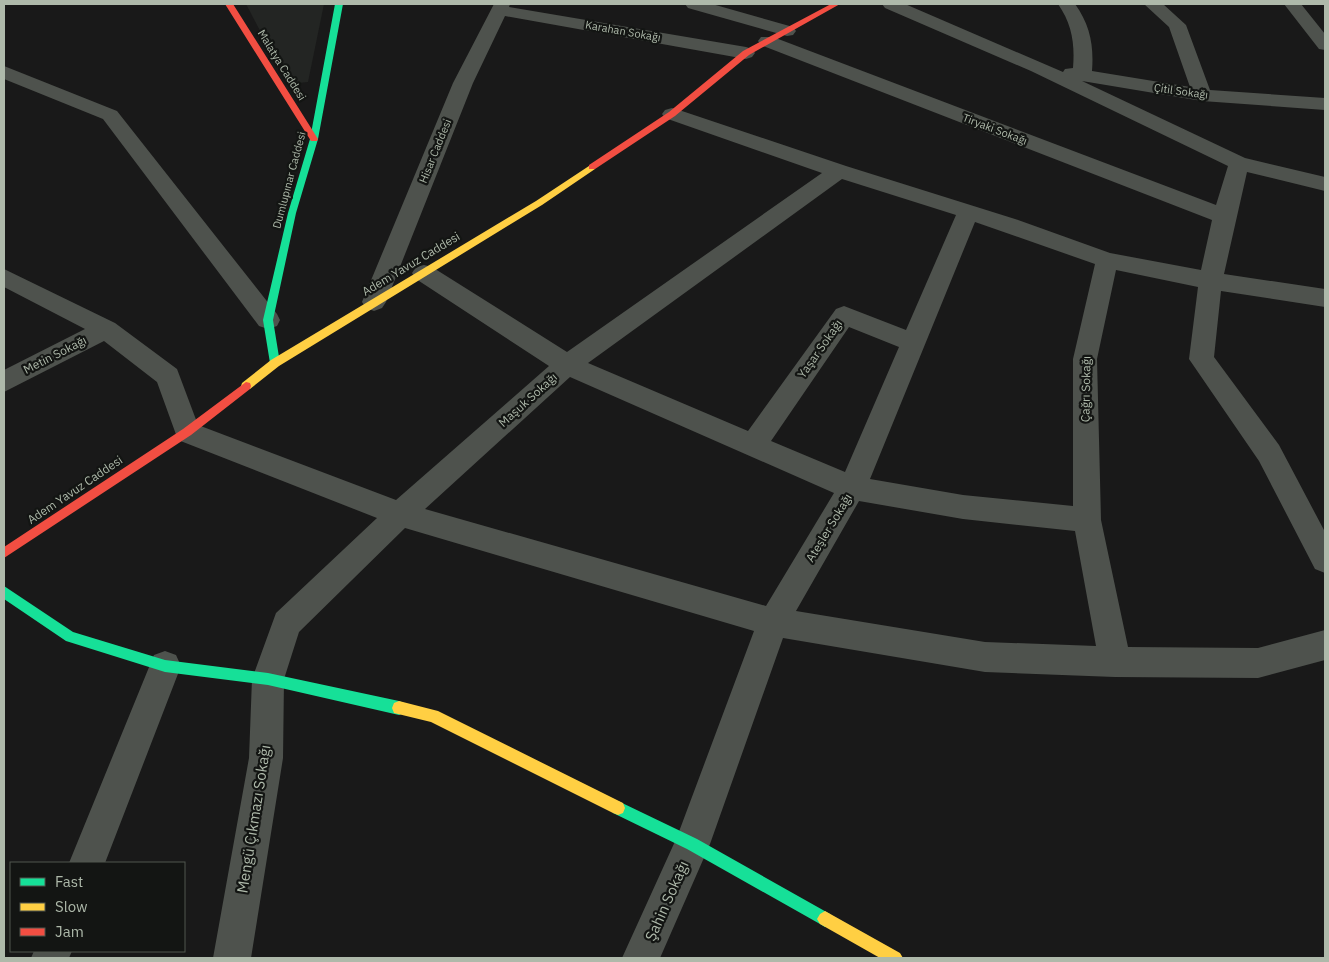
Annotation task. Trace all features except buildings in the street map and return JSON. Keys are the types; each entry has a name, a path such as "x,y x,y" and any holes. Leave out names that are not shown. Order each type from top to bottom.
{"street":[{"name":"Malatya Caddesi","path":"228,4 314,139"},
{"name":"Dumlupınar Caddesi","path":"275,363 268,320 292,213 314,139 339,4"},
{"path":"694,4 787,31"},
{"name":"Adem Yavuz Caddesi","path":"4,553 187,432 275,363 539,203 672,114 746,53 836,4"},
{"path":"892,4 1038,68 1239,163 1325,184"},
{"path":"1068,4 1082,29 1085,50 1082,75"},
{"path":"1152,4 1177,25 1202,95"},
{"path":"1292,4 1325,45"},
{"name":"Karahan Sokağı","path":"500,7 746,53"},
{"name":"Hisar Caddesi","path":"374,302 463,83 500,7"},
{"name":"Tiryaki Sokağı","path":"767,41 1222,216"},
{"name":"Çitil Sokağı","path":"1038,68 1202,95 1325,104"},
{"path":"4,72 110,115 268,320"},
{"path":"672,114 1107,260 1212,281 1325,298"},
{"path":"1239,163 1222,216 1205,313 1201,359 1270,453 1325,560"},
{"name":"Maşuk Sokağı","path":"268,679 287,623 400,514 567,366 839,171"},
{"name":"Ateşler Sokağı","path":"692,844 773,622 852,488 968,212"},
{"name":"Çağrı Sokağı","path":"1107,260 1085,359 1087,520 1115,662"},
{"path":"424,274 567,366 852,488 963,507 1087,520"},
{"path":"4,277 106,329 168,376 187,432 400,514 773,622 985,657 1115,662 1258,662 1323,650"},
{"name":"Yaşar Sokağı","path":"753,445 844,315 914,343"},
{"name":"Metin Sokağı","path":"4,382 106,329"},
{"path":"4,592 70,638 165,666 268,679 433,716 692,844 895,958"},
{"path":"88,862 165,666"},
{"name":"Mengü Çıkmazı Sokağı","path":"232,958 266,758 268,679"},
{"name":"Şahin Sokağı","path":"641,958 692,844"}],"shaded area":[{"path":"246,4 324,4 308,82 288,84"}],"traffic: fast":[{"path":"275,363 268,320 292,213 314,139 339,4"},
{"path":"4,592 70,637 165,666 268,679 399,708"},
{"path":"618,808 692,844 825,919"}],"traffic: slow":[{"path":"246,386 275,363 539,203 592,167"},
{"path":"399,708 433,716 618,808"},
{"path":"825,919 895,958"}],"traffic: jam":[{"path":"229,4 314,139"},
{"path":"592,167 672,114 746,53 836,4"},
{"path":"4,553 187,432 246,386"}]}
